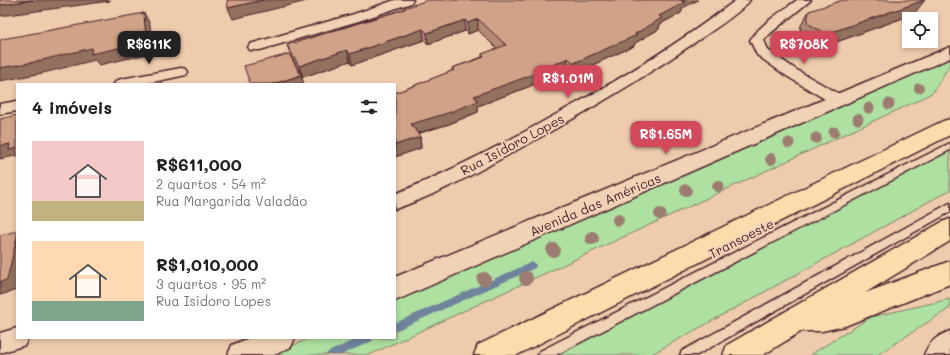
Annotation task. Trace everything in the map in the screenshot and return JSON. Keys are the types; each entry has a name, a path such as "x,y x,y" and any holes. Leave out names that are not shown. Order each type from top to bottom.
{"highway":[{"path":"900,152 911,136 922,126 950,110"},
{"path":"488,355 950,126"},
{"path":"737,355 950,228"},
{"path":"797,319 822,318 845,313 950,272"}],"main road":[{"name":"Avenida das Américas","path":"396,289 950,52"},
{"path":"242,355 279,339"},
{"path":"938,355 950,345"}],"street":[{"path":"255,47 358,17 407,0"},
{"name":"Rua Isidoro Lopes","path":"396,202 424,190 500,153 584,106 645,69 744,0"},
{"path":"805,0 767,29 757,40 762,52 790,72 838,100"},
{"path":"126,83 181,72"},
{"path":"0,109 16,106"},
{"path":"0,343 16,338"}],"lane":[{"name":"Transoeste","path":"544,355 950,146"},
{"path":"686,355 950,207"}],"green space":[{"path":"950,59 950,64 933,92 921,99 369,355 271,355 308,339 396,339 396,301"},
{"path":"950,150 950,190 650,355 555,355"},
{"path":"950,299 950,308 877,355 810,355 871,317"}],"building":[{"path":"0,0 33,0 0,5"},
{"path":"227,0 263,0 228,8"},
{"path":"428,0 683,0 681,1 685,2 659,16 662,18 635,34 637,35 574,63 568,58 529,76 474,96 478,101 448,113 411,124 420,137 396,145 396,93 454,70 452,68 484,57 482,54 506,45 478,19 468,23 465,20 427,33 423,29 350,54 347,50 299,66 287,45 405,9 404,8"},
{"path":"843,0 925,0 826,34 807,23 809,11"},
{"path":"144,13 146,42 91,54 92,48 34,62 0,68 0,40 2,39"},
{"path":"289,54 301,75 276,83 250,83 244,66"},
{"path":"16,115 16,148 9,150 10,144 0,146 0,119"},
{"path":"16,231 16,241 7,280 0,282 0,235"}],"waterway":[{"path":"396,327 532,266"},
{"path":"331,355 367,339"}]}
